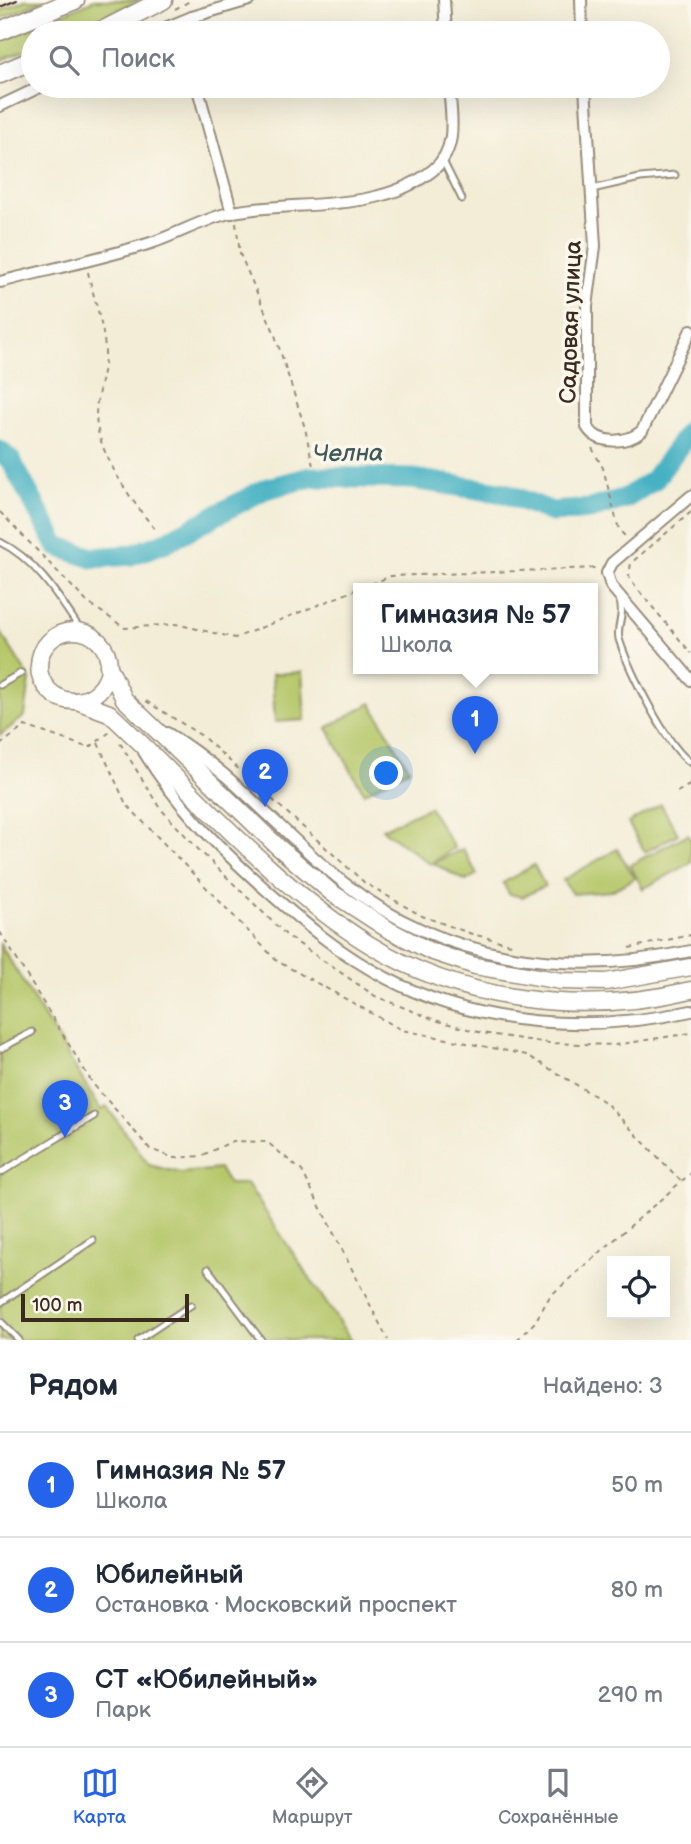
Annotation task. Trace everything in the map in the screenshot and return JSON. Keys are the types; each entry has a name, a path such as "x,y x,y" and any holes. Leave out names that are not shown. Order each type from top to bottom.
{"main road":[{"path":"24,21 75,0"},
{"path":"122,21 163,0"},
{"path":"0,31 21,22"},
{"path":"0,74 21,65"},
{"path":"691,967 606,982 561,981 475,966 430,950 389,930 332,892 277,846 124,699 108,665 105,649 82,632 64,633 55,638 43,653 39,664 40,674 50,691 109,713 114,728 134,735 279,876 368,943 413,967 464,986 518,998 565,1003 614,1002 691,990"},
{"path":"77,701 97,695 106,681 108,665"}],"street":[{"path":"208,0 215,11"},
{"path":"182,21 249,0"},
{"path":"444,0 445,21"},
{"path":"581,0 582,21"},
{"path":"191,21 192,17"},
{"path":"0,106 21,96"},
{"path":"200,98 232,213"},
{"path":"0,282 154,242 232,213 379,197 408,185 434,169 442,159 452,136 450,98"},
{"name":"Садовая улица","path":"586,98 595,246 587,306 587,427 599,440 629,439 642,431 691,330"},
{"path":"691,496 609,568 608,579 691,680"},
{"path":"148,722 198,751 225,772 344,883 417,928 460,945 509,957 563,965 608,964 691,951"},
{"path":"134,735 162,782 203,832 295,916 341,951 387,978 426,996 489,1014 542,1021 591,1024 645,1021 691,1011"}],"lane":[{"path":"442,159 462,199"},
{"path":"591,190 640,178 675,175"},
{"path":"0,542 16,550 54,590 82,632"},
{"path":"616,592 622,607 618,636 644,699 691,763"},
{"path":"0,685 21,673"},
{"path":"0,1049 32,1032"},
{"path":"0,1173 94,1116"},
{"path":"0,1303 93,1240"},
{"path":"208,1269 261,1340"},
{"path":"138,1340 191,1305"},
{"path":"0,1321 19,1340"}],"path":[{"path":"232,213 238,227 240,254 274,332 305,428 313,466"},
{"path":"85,261 105,355 97,388 97,426 118,478 141,514 157,531"},
{"path":"587,427 588,441 603,468 619,530"},
{"path":"0,512 87,602 125,628 176,624 235,638 353,591"},
{"path":"691,512 631,563 629,571 634,584 691,653"},
{"path":"374,583 391,576 609,568"},
{"path":"133,707 143,699 202,736 365,883 422,916 472,934 521,947"},
{"path":"0,745 25,726 89,748 114,728"},
{"path":"677,792 691,784"},
{"path":"0,932 93,1084 150,1149 174,1158 201,1156 233,1141 267,1142 302,1171 388,1340"},
{"path":"624,949 691,935"},
{"path":"517,1340 535,1322 550,1296 691,1172"}],"green space":[{"path":"25,0 45,0 0,19 0,11"},
{"path":"94,0 140,0 94,21 46,21"},
{"path":"21,32 21,52 0,61 0,41"},
{"path":"0,631 30,679 25,716 0,735"},
{"path":"302,672 305,720 275,722 272,674"},
{"path":"371,703 409,769 364,793 327,728"},
{"path":"661,804 678,834 645,852 628,823"},
{"path":"429,807 454,848 430,864 382,829"},
{"path":"688,834 691,839 691,863 643,889 630,865"},
{"path":"463,849 477,874 466,881 433,863"},
{"path":"617,849 635,878 611,891 572,894 563,880"},
{"path":"534,865 545,886 522,897 509,894 503,883"},
{"path":"0,944 101,1110 107,1107 149,1165 181,1173 219,1169 229,1184 247,1184 351,1340 0,1340"}],"waterway":[{"name":"Челна","path":"0,451 11,461 57,546 93,558 131,555 164,543 265,489 311,477 413,479 505,493 552,512 590,509 626,498 654,480 691,429"}],"tram line":[{"path":"0,7 17,0"}],"place":[{"name":"Гимназия № 57","path":"475,754"},
{"name":"Юбилейный","path":"265,807"},
{"name":"СТ «Юбилейный»","path":"65,1138"}]}
